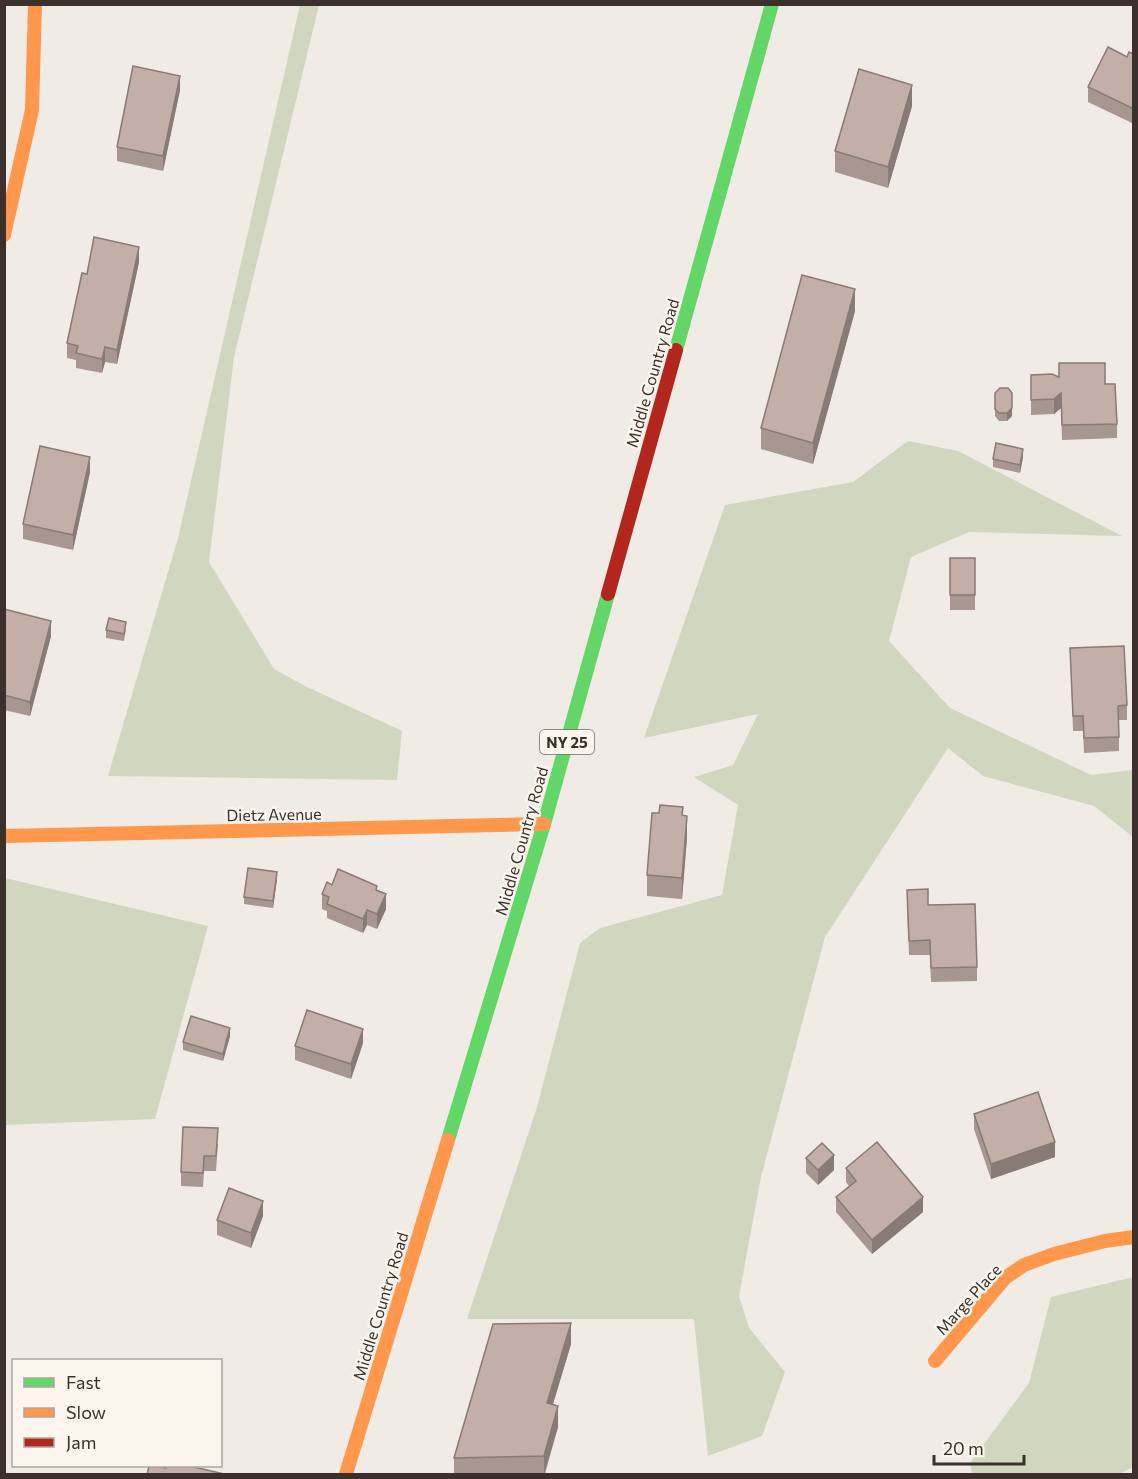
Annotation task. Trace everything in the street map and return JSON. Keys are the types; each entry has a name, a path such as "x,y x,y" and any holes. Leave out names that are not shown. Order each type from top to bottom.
{"main road":[{"path":"4,235 32,110 35,4"},
{"name":"Middle Country Road","path":"346,1474 544,825 772,4"},
{"name":"Dietz Avenue","path":"4,836 544,825"},
{"name":"Marge Place","path":"935,1361 1005,1278 1024,1265 1064,1251 1134,1237"}],"green space":[{"path":"300,5 319,5 234,357 209,562 274,669 402,731 397,780 108,776 178,538"},
{"path":"908,441 958,451 1122,536 969,532 911,557 889,641 950,708 1091,775 1133,770 1133,837 1094,806 983,776 948,748 825,937 761,1177 739,1296 749,1328 785,1372 762,1436 708,1456 694,1319 467,1319 537,1107 580,943 600,928 722,895 738,805 694,777 733,765 758,714 644,738 725,505 853,482"},
{"path":"5,878 208,926 155,1119 5,1125"},
{"path":"1133,1277 1133,1467 1119,1474 972,1474 970,1463 1029,1383 1051,1297"}],"building":[{"path":"1108,47 1127,57 1129,52 1134,54 1134,109 1088,87"},
{"path":"133,66 180,76 163,156 117,147"},
{"path":"859,69 912,85 888,167 835,151"},
{"path":"94,237 139,247 117,350 105,347 102,359 76,353 78,346 67,343 82,273 87,274"},
{"path":"802,275 855,289 813,443 761,428"},
{"path":"1059,363 1105,363 1105,384 1115,384 1117,424 1062,425 1061,393 1054,399 1031,400 1031,375 1052,374 1059,377"},
{"path":"1000,388 1008,388 1012,393 1012,408 1007,413 999,413 995,409 995,393"},
{"path":"996,443 1023,449 1020,465 993,459"},
{"path":"40,446 90,457 73,535 23,524"},
{"path":"950,558 975,558 975,595 950,595"},
{"path":"4,609 51,621 30,702 4,695"},
{"path":"109,618 126,622 124,634 106,630"},
{"path":"1124,646 1127,705 1118,706 1119,737 1084,738 1083,716 1073,716 1070,648"},
{"path":"660,805 683,807 682,815 687,816 682,878 647,875 652,813 659,813"},
{"path":"248,868 277,872 273,901 244,897"},
{"path":"338,869 377,886 376,890 386,894 377,914 367,910 363,919 327,904 329,897 322,894 327,882 332,885"},
{"path":"928,889 928,905 975,904 977,967 931,968 930,940 909,941 907,890"},
{"path":"307,1010 363,1029 351,1064 295,1046"},
{"path":"191,1016 230,1028 223,1054 183,1042"},
{"path":"1038,1092 1055,1142 991,1164 974,1114"},
{"path":"183,1127 218,1128 216,1156 204,1156 203,1173 181,1172"},
{"path":"877,1142 923,1197 872,1240 836,1197 856,1181 846,1168"},
{"path":"822,1143 834,1155 818,1170 806,1158"},
{"path":"229,1188 263,1201 251,1233 217,1220"},
{"path":"571,1323 547,1403 558,1406 544,1456 454,1458 493,1324"},
{"path":"149,1467 194,1467 224,1474 147,1474"}],"traffic: fast":[{"path":"676,350 772,4"},
{"path":"448,1140 544,824 608,594"}],"traffic: slow":[{"path":"4,235 32,110 35,4"},
{"path":"4,836 544,824"},
{"path":"346,1474 448,1140"},
{"path":"935,1361 1005,1278 1024,1265 1054,1254 1105,1241 1134,1237"}],"traffic: jam":[{"path":"608,594 676,350"}]}
